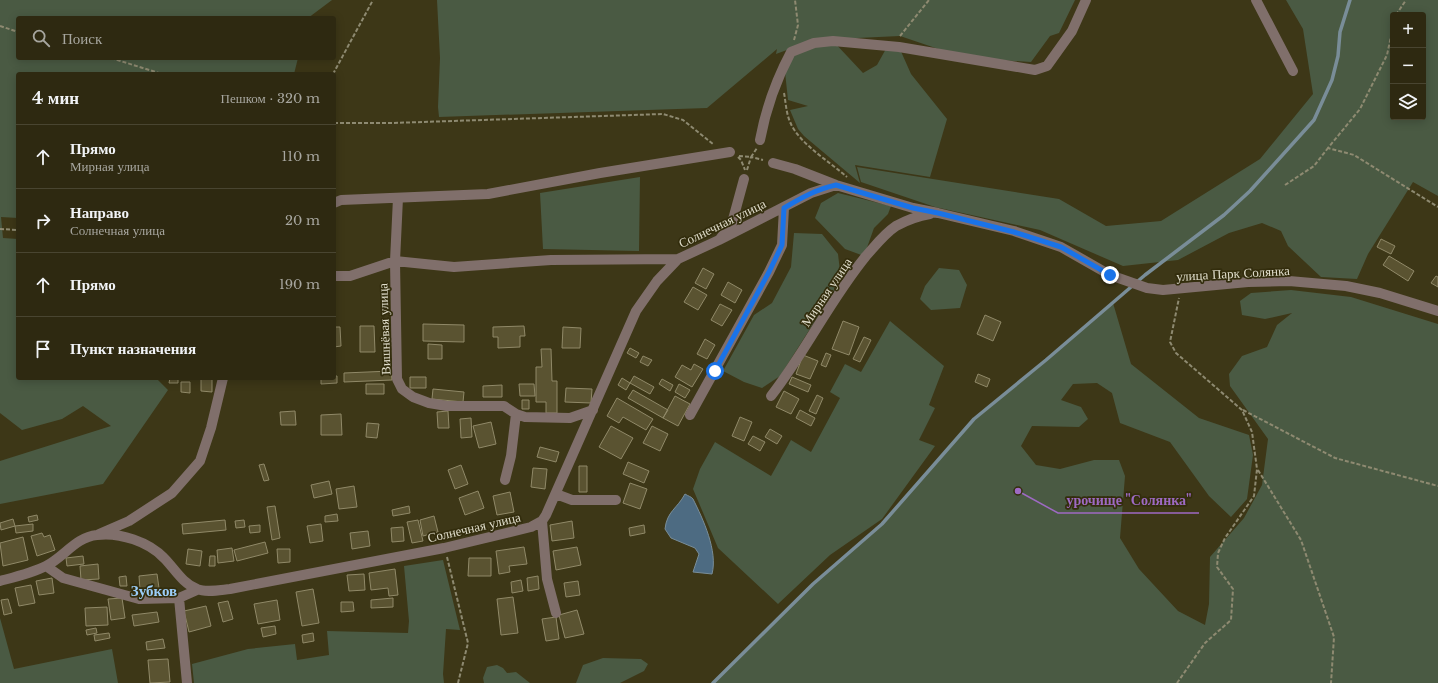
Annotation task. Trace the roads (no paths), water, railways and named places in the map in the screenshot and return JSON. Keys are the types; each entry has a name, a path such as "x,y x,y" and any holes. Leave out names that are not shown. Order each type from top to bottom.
{"street":[{"path":"760,140 765,112 780,72 791,52 814,43 833,41 898,47 1035,70 1048,66 1072,31 1086,0"},
{"path":"1256,0 1293,71"},
{"path":"336,202 341,200 488,194 600,173 730,152"},
{"name":"улица Парк Солянка","path":"773,163 795,168 836,185 913,208 1014,232 1061,247 1110,275 1128,283 1147,288 1181,289 1248,282 1289,281 1346,286 1380,293 1438,311"},
{"path":"719,240 732,223 744,179"},
{"name":"Солнечная улица","path":"197,590 230,589 444,548 531,527 542,521 556,494 636,311 657,281 678,259 784,208 811,193 836,185"},
{"name":"Вишнёвая улица","path":"398,198 395,260 397,379 402,389 429,403 447,406 504,406 516,414 525,417 570,418 593,410"},
{"path":"690,415 769,272 782,245 784,208"},
{"name":"Мирная улица","path":"771,396 786,376 860,264 881,238 896,226 916,216 938,213"},
{"name":"Вишнёвая улица","path":"336,276 350,276 395,260 454,267 551,260 678,259"},
{"path":"0,581 46,566 76,543 129,521 172,493 200,461 211,428 223,380"},
{"path":"505,480 511,456 516,414"},
{"path":"556,494 572,500 616,500"},
{"path":"542,521 547,579 556,613"},
{"path":"97,535 130,539 150,546 164,558 181,579 197,590"},
{"path":"46,566 63,578 139,599 179,598 197,590"},
{"path":"179,598 187,683"}],"water":[{"path":"685,494 693,499 708,535 713,555 712,574 693,572 699,554 695,548 671,538 665,529 670,514"}],"waterway":[{"path":"713,683 813,584 882,524 974,419 1046,360 1145,275 1224,215 1250,191 1314,120 1332,80 1338,56 1340,32 1350,0"}],"place":[{"name":"урочище \"Солянка\"","path":"1018,491"}],"district":[{"name":"Зубков","path":"154,591"}]}
